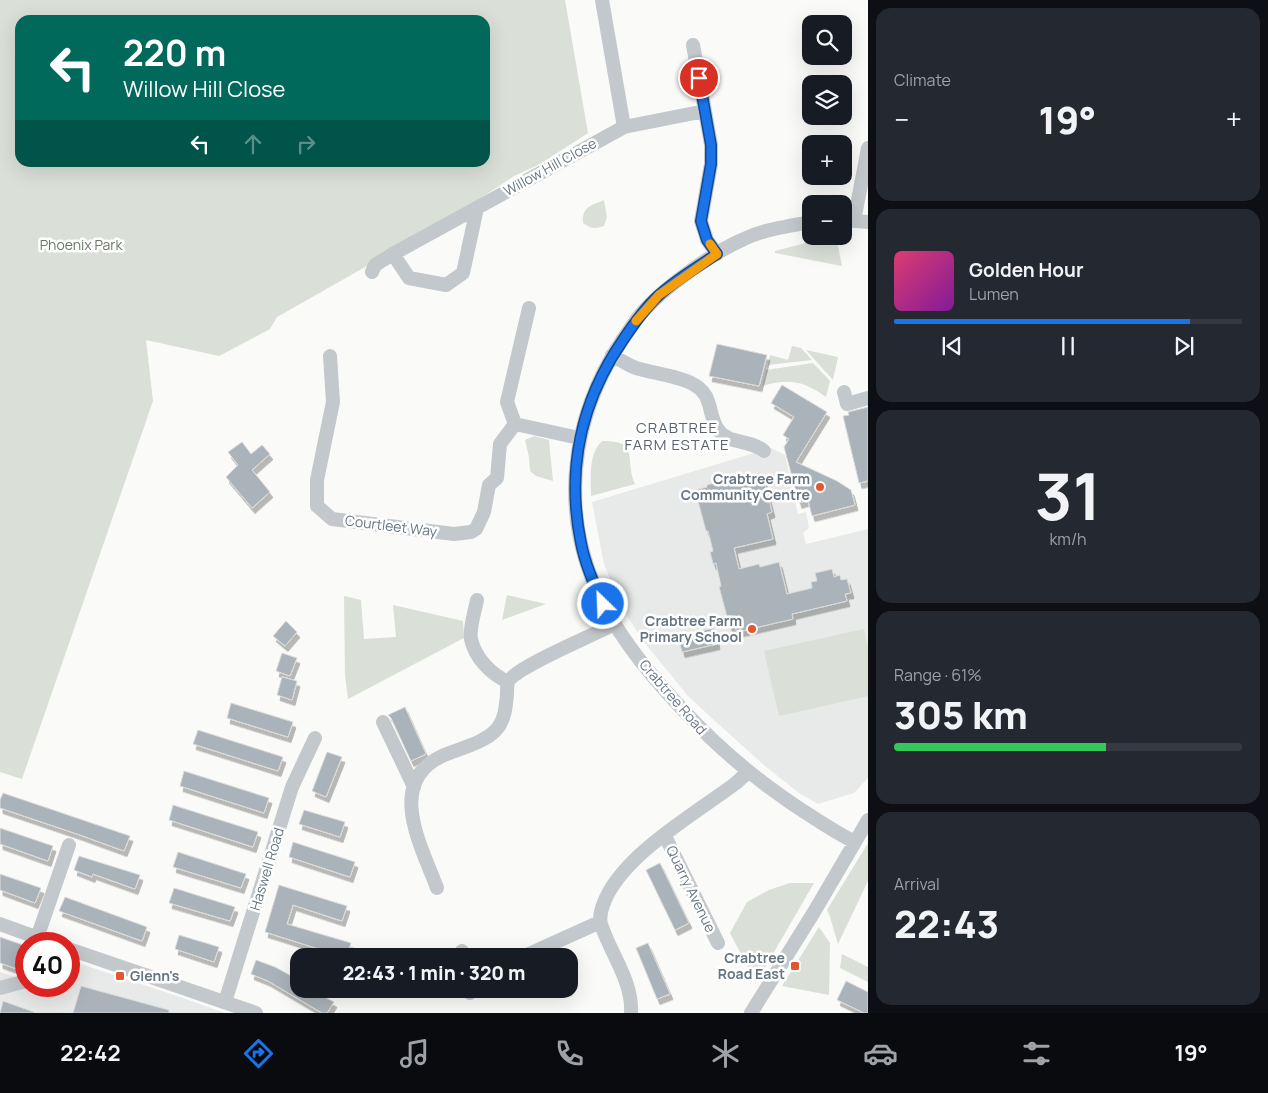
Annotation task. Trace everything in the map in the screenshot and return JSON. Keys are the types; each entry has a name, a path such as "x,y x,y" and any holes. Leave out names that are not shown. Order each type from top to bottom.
{"street":[{"path":"602,0 624,127"},
{"path":"693,44 711,145 711,164 701,221 707,240 717,254"},
{"name":"Willow Hill Close","path":"372,272 375,265 394,254 624,127 705,111"},
{"path":"852,209 868,148"},
{"path":"394,254 409,278 446,285 463,273 477,208"},
{"path":"852,221 868,222"},
{"name":"Crabtree Road","path":"802,224 746,238 717,254 659,295 640,315 612,355 589,404 579,438 576,505 581,544 591,577 614,624 648,671 711,740 748,772 794,806 855,842"},
{"path":"528,308 507,402 515,424 579,438"},
{"path":"612,355 633,367 691,383 705,394 710,403 716,427 722,434 729,438 757,446 764,451"},
{"name":"Courtleet Way","path":"330,356 333,402 316,480 317,506 332,519 454,534 471,532 476,529 484,512 489,485 497,478 500,444 515,424"},
{"path":"844,392 847,404 868,398"},
{"path":"477,600 470,638 479,658 498,677 508,682"},
{"path":"437,888 416,835 411,802 414,787 420,774 429,764 442,756 488,737 497,729 503,718 508,682 522,669 614,624"},
{"path":"383,722 414,787"},
{"name":"Haswell Road","path":"225,1002 292,787 314,738"},
{"name":"Quarry Avenue","path":"600,922 604,902 618,878 646,849 736,784 748,772"},
{"path":"751,1013 814,912 868,820"},
{"name":"Quarry Avenue","path":"665,836 718,943"},
{"path":"49,932 69,845"},
{"path":"543,948 600,922 628,988 631,1013"},
{"path":"0,924 21,932"},
{"path":"80,953 256,1013"},
{"path":"0,988 15,984"}],"shaded area":[{"name":"Crabtree Farm Primary School","path":"771,448 785,455 798,514 806,512 809,528 803,533 806,544 868,529 868,778 854,793 818,804 799,793 765,766 688,696 643,641 627,616 604,564 592,502"},
{"path":"80,964 225,1013 0,1013 0,972 15,977 15,997 80,997"}],"green space":[{"name":"Phoenix Park","path":"0,0 565,0 588,133 540,164 514,176 441,224 277,317 270,329 219,356 146,340 153,401 22,779 0,772"},
{"path":"604,200 607,217 604,226 593,228 583,223 584,213 588,207"},
{"path":"802,244 838,245 842,266 775,253 775,251"},
{"path":"792,346 801,348 812,360 768,365 770,355 788,360"},
{"path":"806,350 838,357 833,380"},
{"path":"813,363 830,381 826,397 811,387 796,382 780,382 762,386 766,370"},
{"path":"534,436 549,440 553,481 536,476 530,471 525,440"},
{"path":"602,441 622,444 627,448 635,484 591,496 592,459"},
{"path":"507,595 546,604 502,620"},
{"path":"344,596 361,600 364,639 396,637 393,605 463,621 464,638 348,699 345,675"},
{"path":"864,629 868,648 868,696 779,716 764,651"},
{"path":"868,843 868,881 838,944 827,910"},
{"path":"790,883 814,883 756,983 730,933 747,902 769,890"},
{"path":"819,927 830,943 829,995 782,986"},
{"path":"842,954 868,967 868,982 840,968"}],"building":[{"path":"717,344 767,355 759,386 709,376"},
{"path":"782,385 827,412 796,462 837,481 851,490 855,505 812,516 808,500 799,503 784,447 789,439 783,435 794,417 771,403"},
{"path":"868,407 868,481 859,483 843,416 849,415 848,412"},
{"path":"242,442 251,454 262,445 270,454 252,470 270,492 252,508 226,477 238,465 228,452"},
{"path":"762,473 772,512 767,514 773,539 734,548 739,569 759,564 760,567 779,562 787,594 812,588 811,582 817,581 815,573 832,569 834,577 840,575 841,580 847,579 851,593 845,594 847,601 792,614 793,619 737,632 735,627 730,628 719,587 721,586 716,563 713,564 710,552 713,551 708,531 706,531 695,490 718,482 719,485 740,479 739,477"},
{"path":"286,621 297,632 285,646 273,636"},
{"path":"714,628 717,644 682,652 678,636"},
{"path":"282,653 297,658 290,676 276,671"},
{"path":"282,677 297,681 292,700 277,695"},
{"path":"231,703 293,722 288,737 227,718"},
{"path":"405,707 426,754 411,761 388,715"},
{"path":"198,730 283,757 278,771 193,744"},
{"path":"327,752 342,757 326,797 312,791"},
{"path":"184,771 269,798 264,813 180,786"},
{"path":"3,793 130,836 124,851 0,808 0,800"},
{"path":"173,805 258,832 253,847 169,820"},
{"path":"304,810 345,822 340,837 299,824"},
{"path":"0,828 53,846 48,861 0,844"},
{"path":"293,842 355,862 350,877 289,857"},
{"path":"178,852 246,874 241,888 173,867"},
{"path":"79,856 140,875 135,889 93,874 92,877 74,870"},
{"path":"660,863 689,923 675,930 646,870"},
{"path":"0,874 41,888 35,903 0,890"},
{"path":"279,885 347,906 342,921 293,905 287,924 351,943 349,948 316,948 265,932"},
{"path":"174,888 235,907 230,921 169,903"},
{"path":"65,897 147,927 142,941 59,911"},
{"path":"179,935 219,947 214,962 175,949"},
{"path":"0,937 15,942 15,968 0,963"},
{"path":"648,943 670,994 657,999 636,948"},
{"path":"256,960 275,967 290,975 290,994 268,981 251,974"},
{"path":"846,981 868,992 868,1013 864,1013 837,1000"},
{"path":"81,986 169,1010 169,1013 73,1013 78,997 80,997"},
{"path":"297,998 327,998 334,1002 327,1013 322,1013"},
{"path":"3,1001 34,1012 34,1013 0,1013"}],"slow traffic":[{"path":"636,321 659,295 717,254 710,244"}],"place":[{"name":"Crabtree Farm Community Centre","path":"820,487"},
{"name":"Crabtree Farm Primary School","path":"752,629"},
{"name":"Crabtree Road East","path":"795,966"},
{"name":"Glenn's","path":"120,976"}],"district":[{"name":"CRABTREE FARM ESTATE","path":"677,436"}],"route":[{"path":"603,604 591,577 581,544 578,524 576,476 579,438 589,404 599,381 612,355 640,315 659,295 717,254 707,240 701,221 711,164 711,145 699,78"}]}
